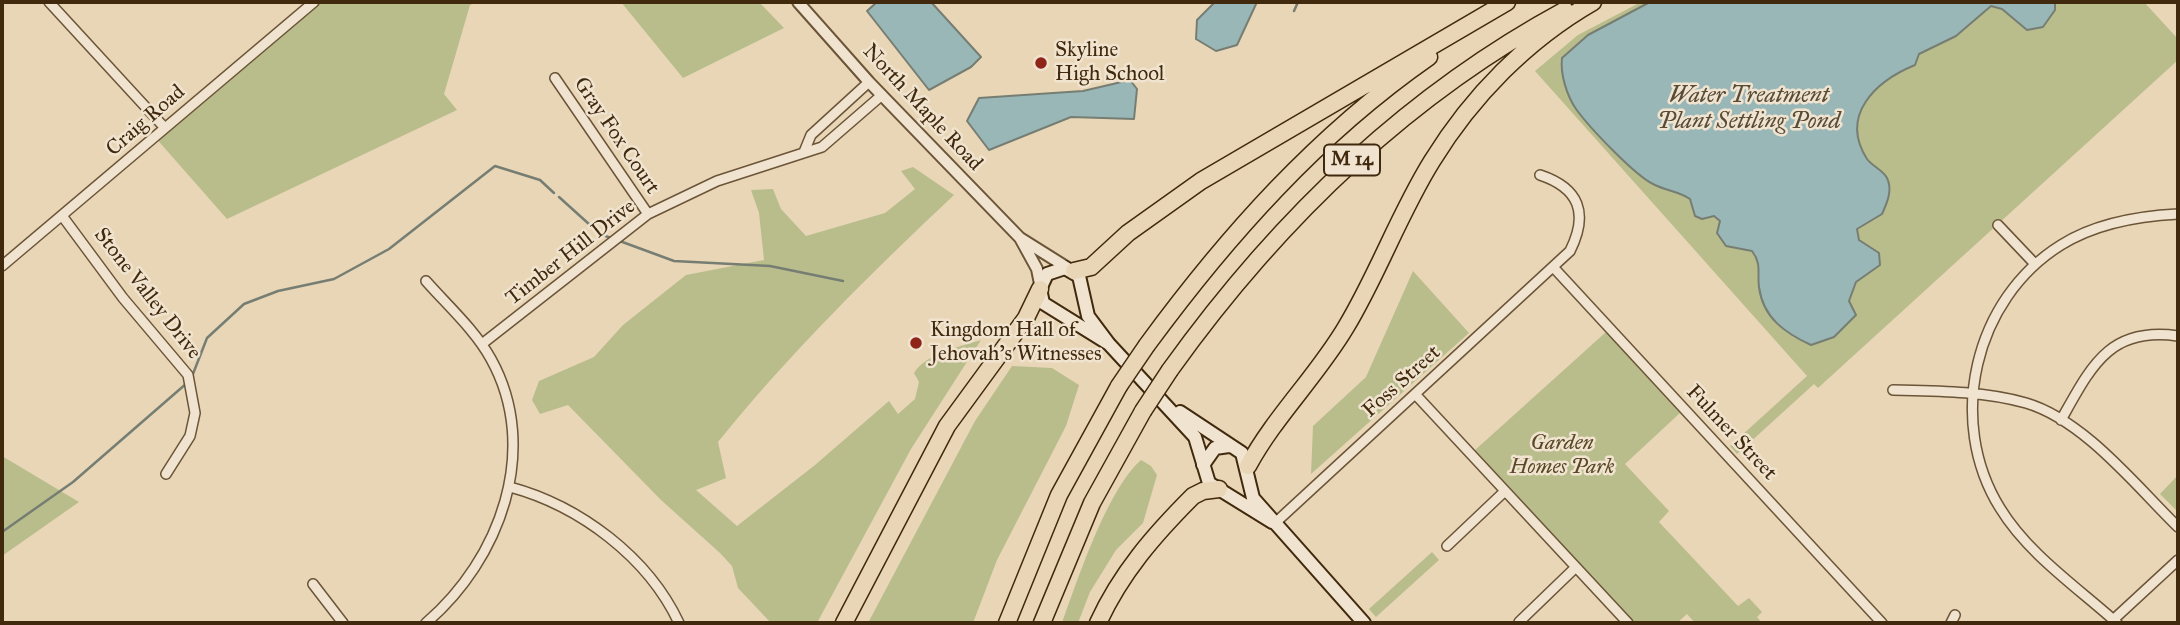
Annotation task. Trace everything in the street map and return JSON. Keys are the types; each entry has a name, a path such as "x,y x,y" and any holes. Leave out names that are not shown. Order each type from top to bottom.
{"highway":[{"path":"1072,271 1091,267 1138,226 1201,181 1508,2"},
{"name":"M 14","path":"1007,623 1059,495 1119,386 1146,345 1236,230 1309,156 1420,63 1508,2"},
{"name":"M 14","path":"1042,623 1092,503 1143,411 1170,370 1266,246 1377,138 1458,75 1534,27 1580,2"},
{"path":"1247,470 1264,438 1345,329 1431,162 1462,117 1513,61 1540,38 1593,2"},
{"path":"844,623 947,426 1026,318 1040,286"},
{"path":"1098,623 1116,587 1143,547 1194,496 1203,491 1220,489"}],"main road":[{"path":"1109,344 1043,303 1040,286 1052,270 1072,271 1083,281 1088,316 1109,344 1195,437 1205,477 1273,523"},
{"path":"1056,312 1070,311 1084,295"},
{"path":"1170,407 1242,453 1253,498 1364,623"},
{"path":"1203,465 1215,448 1229,446"},
{"path":"1220,489 1240,485 1247,470"}],"street":[{"path":"49,2 164,127"},
{"name":"Craig Road","path":"2,266 314,2"},
{"name":"North Maple Road","path":"798,2 869,82 1020,238 1072,271"},
{"name":"Gray Fox Court","path":"555,78 648,214"},
{"path":"804,152 811,135 869,82"},
{"name":"Timber Hill Drive","path":"482,344 648,214 717,181 822,147 882,95"},
{"name":"Foss Street","path":"1273,523 1570,251 1578,231 1577,204 1572,193 1560,182 1540,175"},
{"path":"2178,214 2144,216 2085,232 2061,244 2035,264 1998,310 1980,350 1972,393 1973,436 1979,461 1999,507 2018,533 2115,621 2178,560"},
{"name":"Stone Valley Drive","path":"63,217 101,265 122,298 188,374 195,413 190,436 166,474"},
{"path":"1998,225 2035,264"},
{"name":"North Maple Road","path":"1020,238 1037,268 1040,286"},
{"name":"Fulmer Street","path":"1554,268 1882,623"},
{"path":"426,281 482,344 502,384 511,415 513,457 510,487 499,523 484,551 451,599 426,623"},
{"path":"2061,420 2102,355 2137,335 2178,336"},
{"path":"1893,390 1972,393 2027,404 2061,420 2097,446 2178,527"},
{"path":"1415,394 1628,623"},
{"path":"510,487 556,502 620,549 653,578 679,623"},
{"path":"1447,546 1505,491"},
{"path":"1519,622 1576,567"},
{"path":"313,584 342,623"}],"green space":[{"path":"313,2 478,2 470,5 444,94 457,110 227,219 154,136"},
{"path":"621,2 759,2 784,28 683,78"},
{"path":"1641,2 2144,2 2178,39 2178,60 1818,388 1814,384 1737,454 1730,446 1807,376 1535,71 1578,35"},
{"path":"913,167 954,195 832,314 745,409 718,442 726,478 696,490 737,526 815,465 889,401 898,414 915,399 919,382 914,373 919,366 944,352 981,340 911,449 817,623 771,623 738,588 732,566 720,553 661,500 568,405 540,414 532,400 539,381 594,357 623,325 686,275 764,260 759,213 751,190 773,189 781,209 806,236 885,213 915,189 901,171"},
{"path":"1413,271 1469,333 1311,474 1313,426 1366,377"},
{"name":"Garden Homes Park","path":"1606,332 1680,413 1625,464 1669,511 1659,522 1738,606 1749,598 1762,612 1757,617 1762,623 1695,623 1687,614 1677,623 1633,623 1474,451"},
{"path":"1012,366 1052,368 1079,385 1066,426 997,560 973,623 868,623 975,421"},
{"path":"2,456 79,502 2,556"},
{"path":"1141,460 1151,466 1157,475 1143,523 1116,550 1090,592 1078,623 1062,623 1105,513 1128,474"},
{"path":"2178,475 2178,512 2160,494"},
{"path":"1432,552 1439,560 1376,617 1369,609"}],"water":[{"path":"877,2 931,2 981,57 971,67 929,90 867,11"},
{"path":"1215,2 1257,2 1237,45 1216,51 1196,39 1197,20"},
{"name":"Water Treatment Plant Settling Pond","path":"1650,2 2055,2 2055,10 2043,27 2027,30 2002,9 1991,6 1956,36 1919,54 1915,65 1887,80 1866,102 1857,128 1859,143 1867,159 1887,178 1889,192 1882,214 1857,229 1859,240 1879,253 1880,265 1856,282 1849,301 1856,315 1834,337 1811,345 1784,330 1770,316 1761,298 1758,264 1752,251 1726,246 1717,233 1720,221 1714,216 1702,219 1695,216 1690,199 1655,185 1636,172 1591,127 1570,98 1563,78 1562,58 1588,35"},
{"path":"1130,80 1137,89 1134,119 1071,117 989,150 967,121 979,98 1083,91"}],"waterway":[{"path":"1294,11 1298,2"},
{"path":"191,379 207,338 244,304 278,291 334,279 389,249 495,166 540,180 554,193"},
{"path":"559,197 600,234 611,238"},
{"path":"617,240 674,261 770,266 843,281"},
{"path":"2,532 73,482 187,383"}],"place":[{"name":"Skyline High School","path":"1041,63"},
{"name":"Kingdom Hall of Jehovah's Witnesses","path":"916,343"}]}
